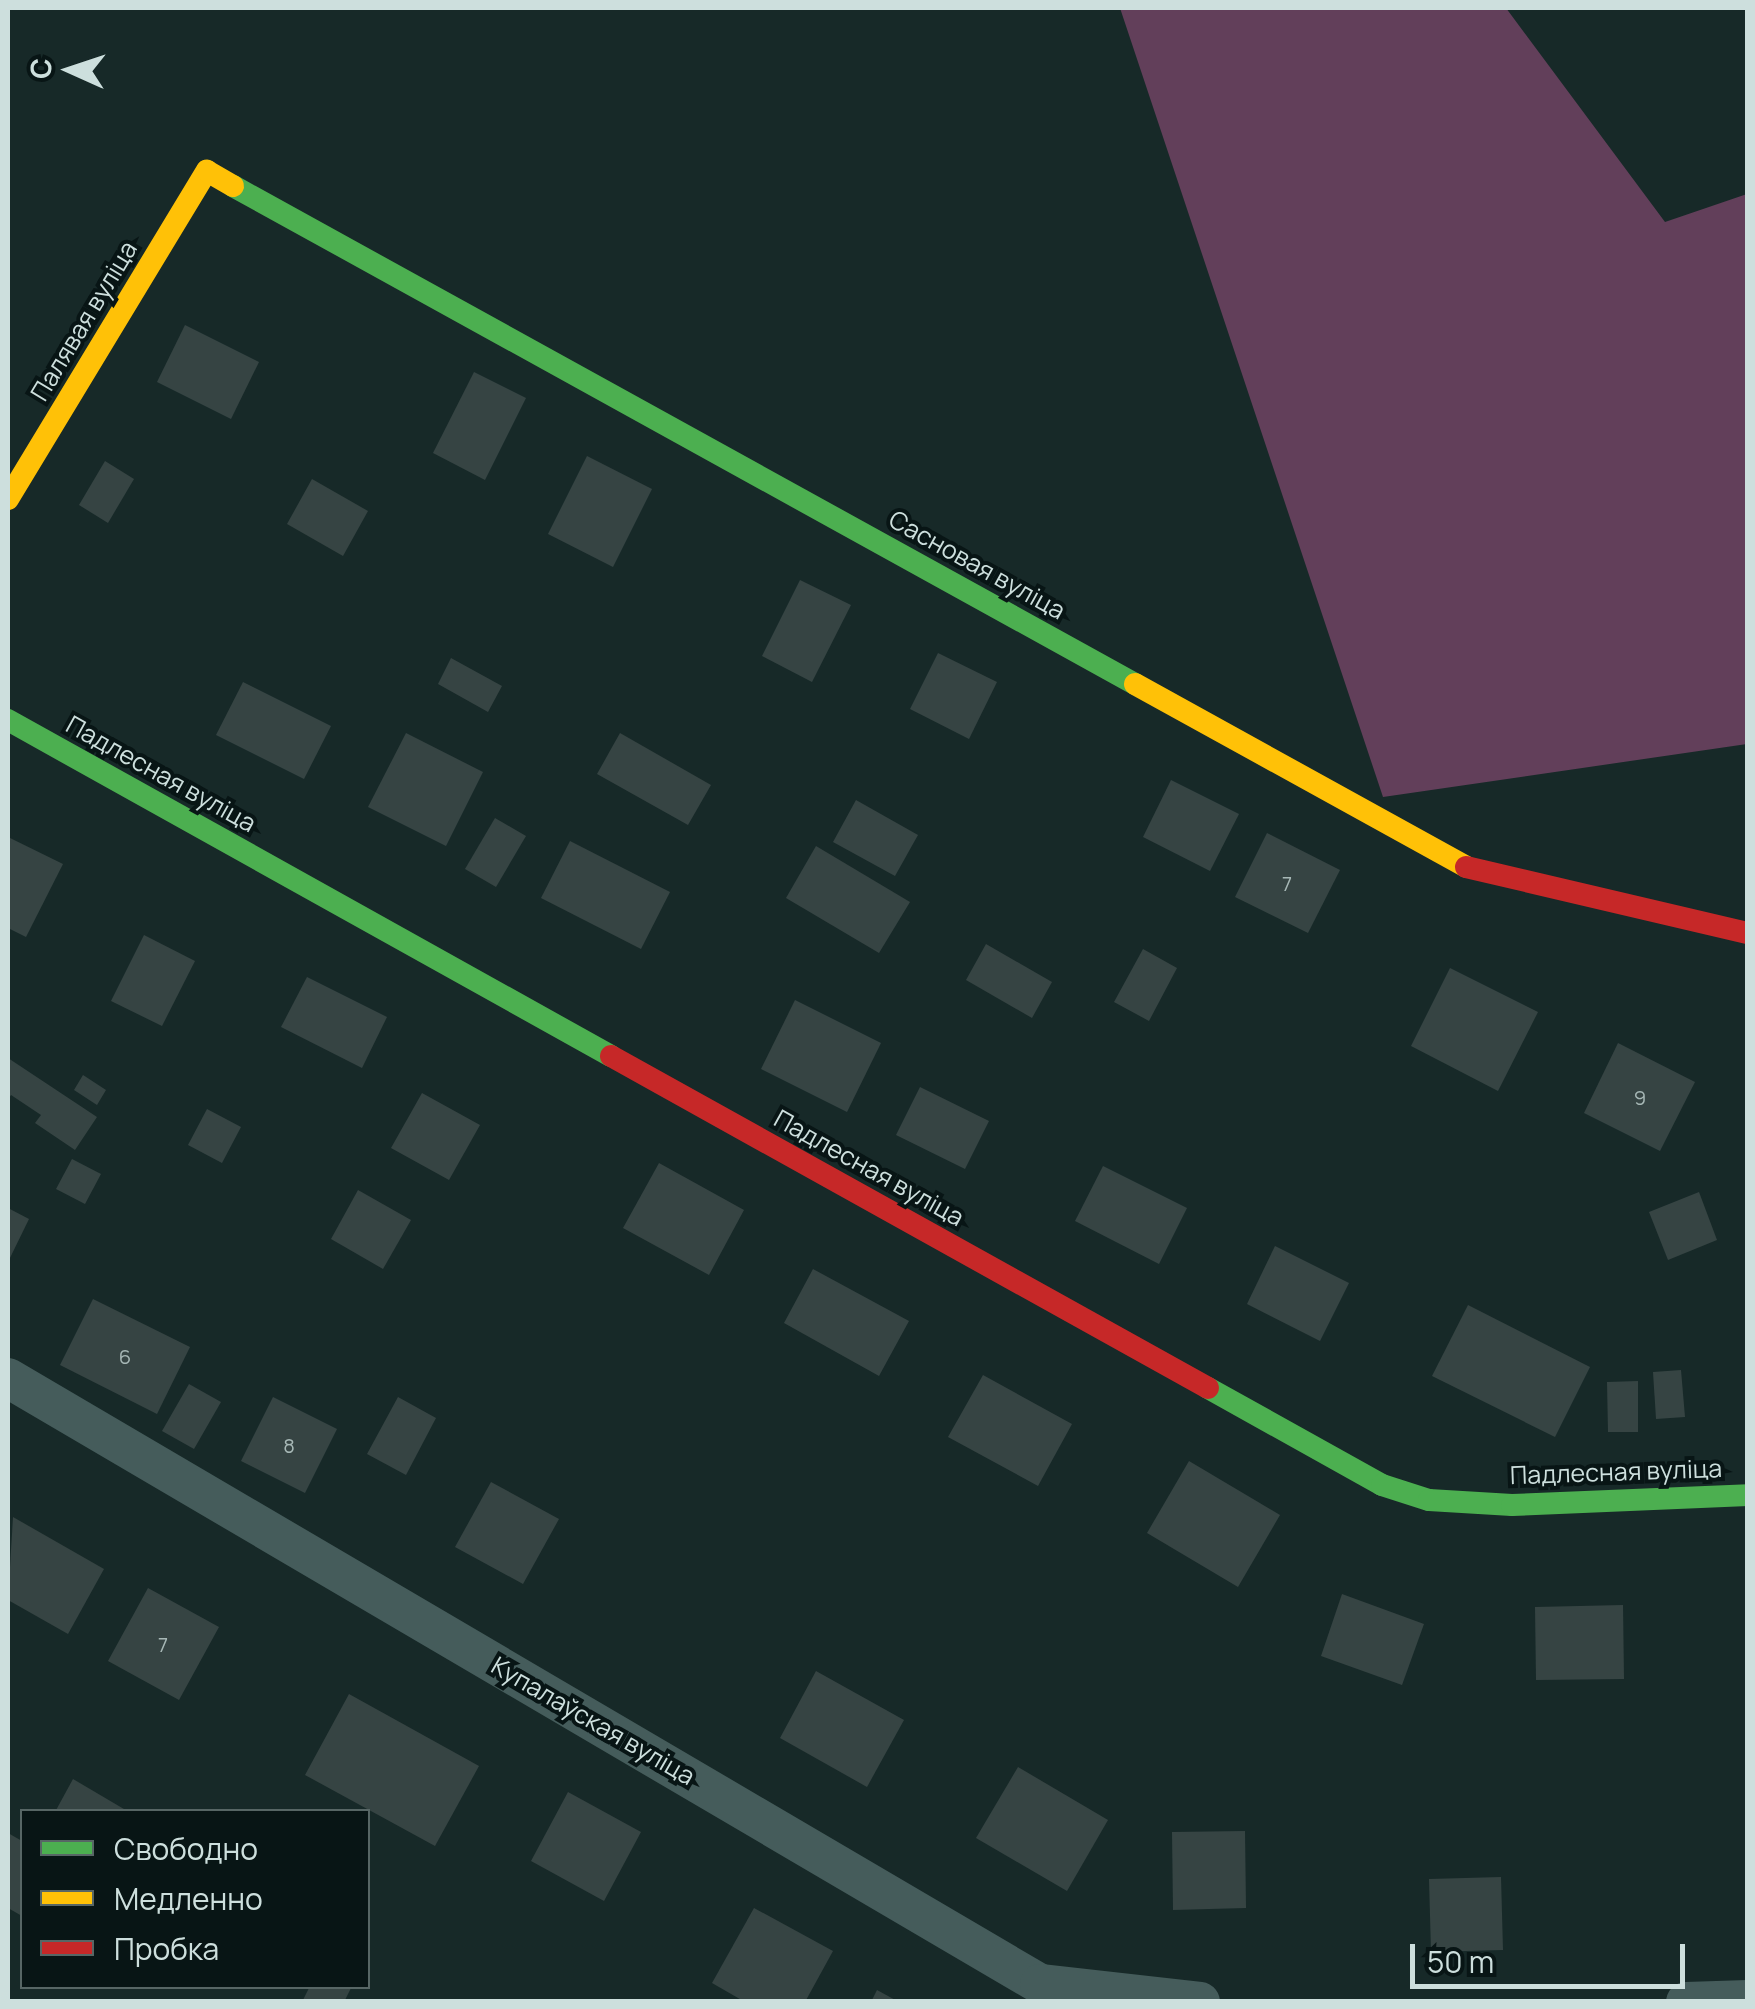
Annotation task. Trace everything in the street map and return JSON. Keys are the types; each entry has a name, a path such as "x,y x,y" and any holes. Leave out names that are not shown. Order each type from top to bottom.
{"street":[{"name":"Палявая вуліца","path":"8,500 208,171"},
{"name":"Сасновая вуліца","path":"208,171 1466,867 1748,933"},
{"name":"Падлесная вуліца","path":"8,720 1382,1485 1429,1500 1512,1506 1748,1495"},
{"name":"Купалаўская вуліца","path":"8,1378 1040,1984 1200,2002"},
{"path":"1686,2002 1748,2000"}],"shaded area":[{"path":"1120,8 1506,8 1665,222 1747,194 1747,744 1383,797"}],"building":[{"path":"185,325 259,362 231,419 157,382"},
{"path":"474,372 526,398 485,480 433,453"},
{"path":"587,456 652,489 613,567 548,534"},
{"path":"105,461 134,479 108,523 79,505"},
{"path":"312,479 368,511 343,556 287,524"},
{"path":"800,580 851,605 812,682 762,656"},
{"path":"938,653 997,682 969,739 910,709"},
{"path":"451,658 502,686 488,712 438,684"},
{"path":"243,682 331,726 304,779 216,735"},
{"path":"406,733 483,772 446,846 368,807"},
{"path":"620,733 711,785 688,825 597,774"},
{"path":"1171,780 1239,814 1210,871 1143,837"},
{"path":"856,800 918,835 895,876 833,842"},
{"path":"495,818 526,836 496,887 465,869"},
{"path":"1267,833 1340,870 1308,933 1235,897"},
{"path":"8,837 63,864 26,937 8,928"},
{"path":"570,841 670,892 641,949 541,898"},
{"path":"816,846 910,902 879,953 786,898"},
{"path":"144,935 195,961 162,1026 111,1001"},
{"path":"986,944 1052,982 1032,1018 966,980"},
{"path":"1143,949 1177,968 1149,1021 1114,1002"},
{"path":"1450,968 1538,1012 1498,1091 1411,1046"},
{"path":"307,977 387,1017 362,1068 281,1027"},
{"path":"795,1000 881,1043 847,1112 761,1069"},
{"path":"1618,1043 1695,1082 1660,1151 1584,1113"},
{"path":"8,1058 97,1117 75,1150 35,1123 41,1115 11,1095 8,1100"},
{"path":"83,1075 106,1090 97,1105 74,1090"},
{"path":"920,1087 989,1121 965,1169 896,1135"},
{"path":"422,1093 480,1125 449,1180 391,1148"},
{"path":"207,1109 241,1127 222,1163 188,1145"},
{"path":"72,1159 101,1174 85,1204 56,1189"},
{"path":"659,1163 744,1210 709,1275 623,1228"},
{"path":"1103,1166 1187,1208 1159,1264 1075,1221"},
{"path":"358,1190 411,1220 383,1269 331,1239"},
{"path":"1699,1192 1717,1240 1668,1260 1649,1212"},
{"path":"8,1208 29,1219 8,1262"},
{"path":"1275,1246 1349,1283 1320,1341 1247,1304"},
{"path":"813,1269 909,1321 879,1376 784,1323"},
{"path":"93,1299 190,1347 157,1414 60,1365"},
{"path":"1468,1305 1590,1367 1555,1437 1432,1376"},
{"path":"1681,1370 1685,1417 1656,1419 1653,1372"},
{"path":"983,1375 1072,1424 1038,1486 948,1437"},
{"path":"1638,1381 1638,1432 1608,1432 1607,1382"},
{"path":"189,1384 221,1402 194,1449 162,1431"},
{"path":"273,1397 337,1429 305,1493 241,1461"},
{"path":"398,1397 436,1418 406,1475 367,1454"},
{"path":"1189,1461 1280,1515 1238,1587 1147,1533"},
{"path":"491,1482 559,1519 523,1584 455,1547"},
{"path":"13,1517 104,1569 68,1634 8,1600"},
{"path":"148,1588 219,1627 179,1700 108,1661"},
{"path":"1342,1594 1424,1624 1402,1685 1321,1656"},
{"path":"1623,1605 1624,1679 1536,1680 1535,1607"},
{"path":"816,1671 904,1720 867,1787 780,1738"},
{"path":"349,1694 479,1766 435,1846 305,1775"},
{"path":"1018,1767 1108,1820 1067,1891 976,1838"},
{"path":"73,1779 124,1809 57,1809"},
{"path":"568,1792 641,1832 604,1901 531,1861"},
{"path":"1245,1831 1246,1908 1173,1910 1172,1832"},
{"path":"8,1833 20,1840 20,1915 8,1908"},
{"path":"1501,1877 1503,1950 1431,1952 1429,1879"},
{"path":"754,1908 833,1951 805,2002 745,2002 712,1983"},
{"path":"308,1989 350,1989 344,2002 302,2002"},
{"path":"877,1990 899,2002 871,2002"}],"traffic: fast":[{"path":"233,186 1135,684"},
{"path":"8,720 611,1056"},
{"path":"1208,1388 1382,1485 1429,1500 1512,1505 1748,1495"}],"traffic: slow":[{"path":"8,499 207,171 233,186"},
{"path":"1135,684 1466,867"}],"traffic: jam":[{"path":"1466,867 1748,933"},
{"path":"611,1056 1208,1388"}]}
